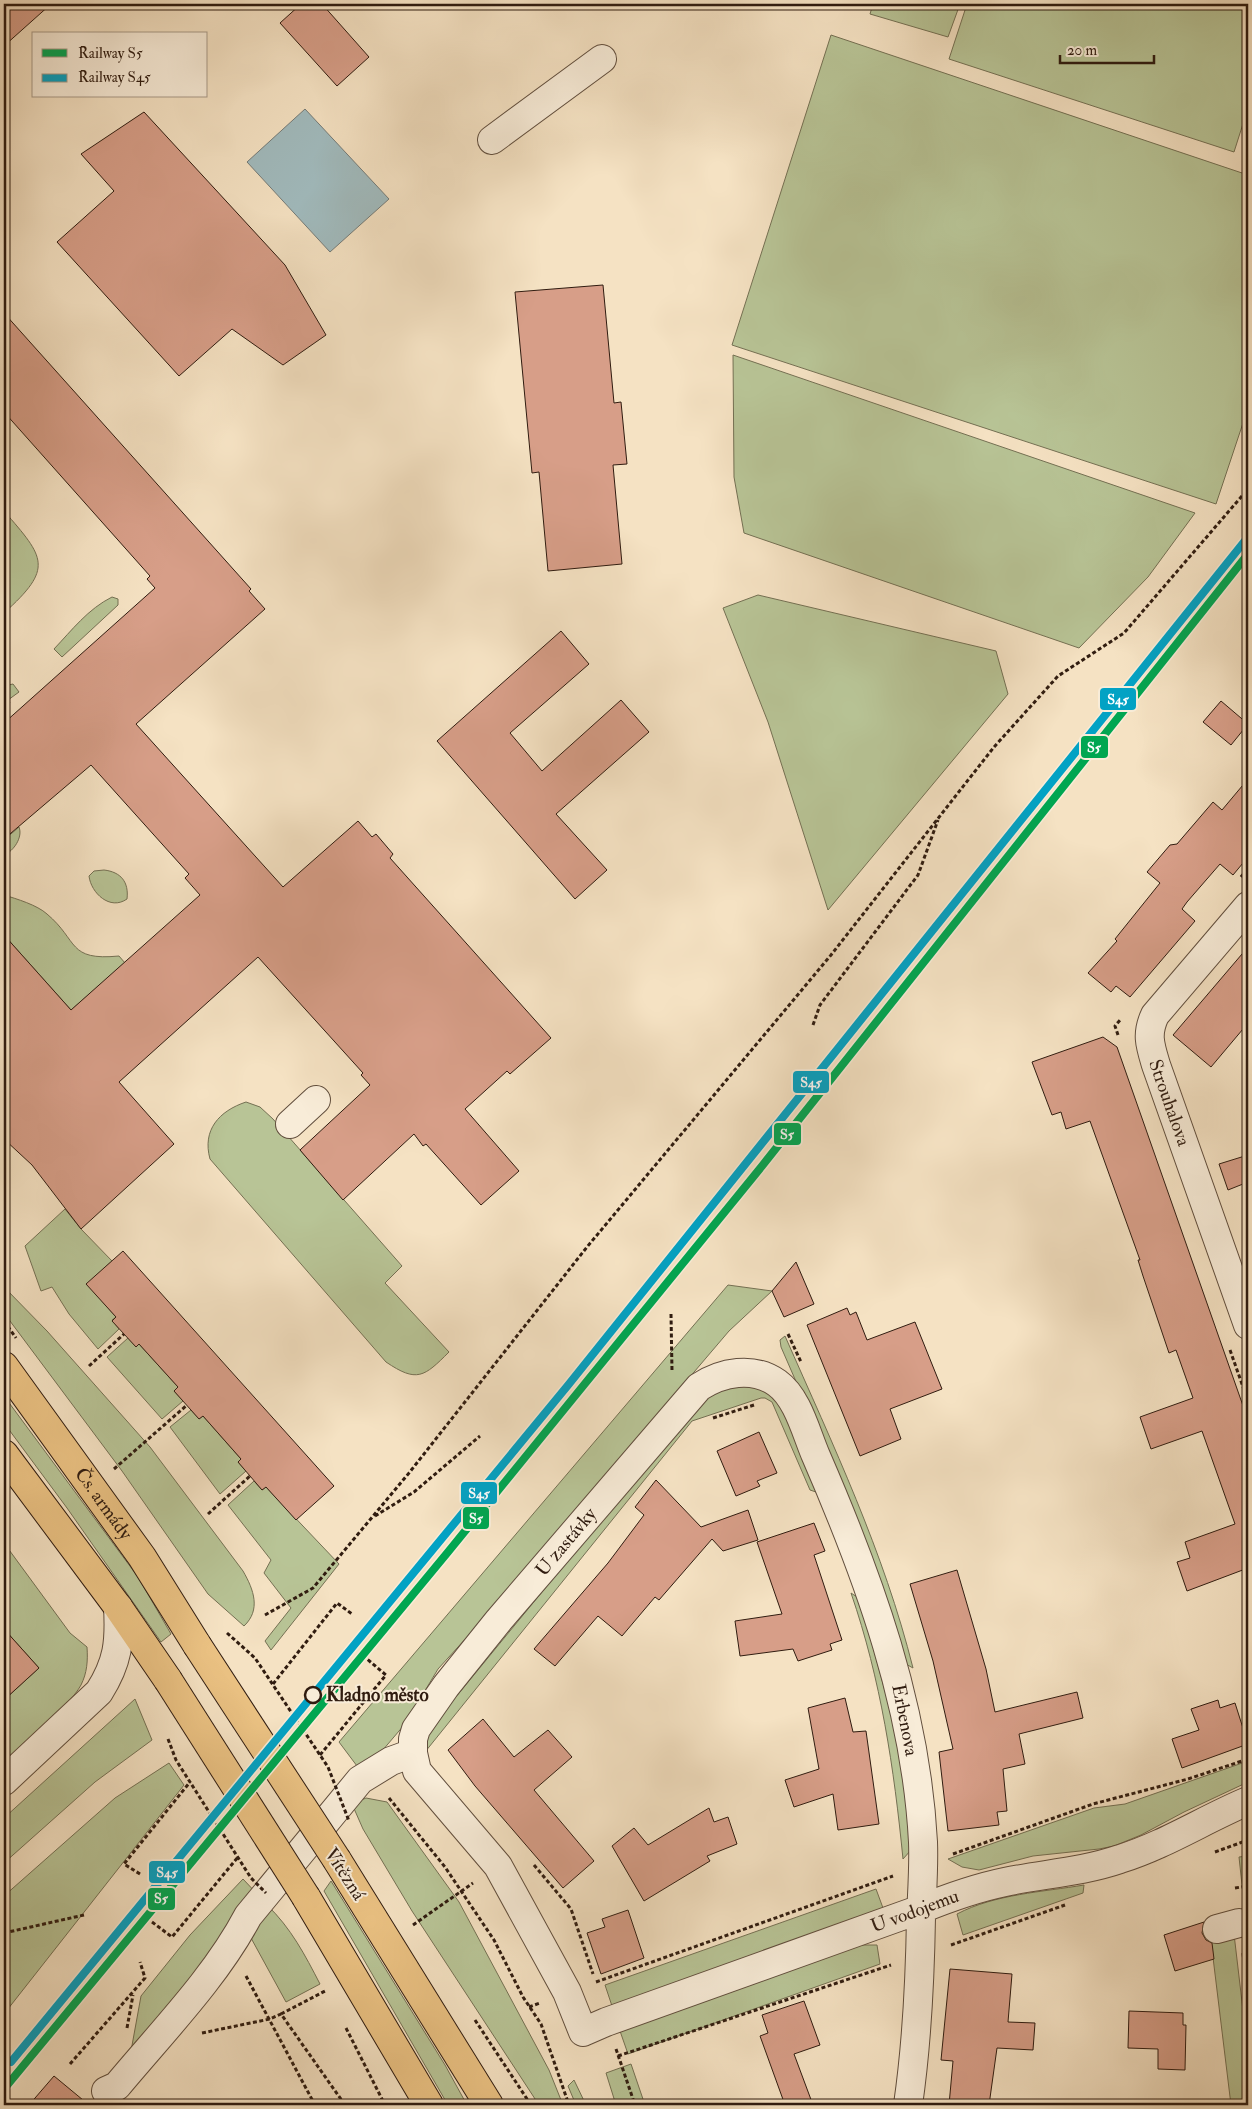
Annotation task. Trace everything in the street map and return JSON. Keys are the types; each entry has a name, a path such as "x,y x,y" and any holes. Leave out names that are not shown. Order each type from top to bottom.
{"main road":[{"name":"Čs. armády","path":"4,1366 142,1557 198,1644"},
{"path":"4,1454 118,1607 168,1680 306,1897 429,2105"},
{"name":"Vítězná","path":"198,1644 337,1860 489,2105"}],"street":[{"path":"492,140 602,59"},
{"name":"Strouhalova","path":"1248,906 1155,1015 1149,1029 1149,1042 1248,1325"},
{"path":"290,1124 316,1100"},
{"name":"U zastávky","path":"413,1753 413,1739 416,1728 446,1686 499,1620 690,1395 709,1380 720,1376 734,1373 755,1373"},
{"name":"Erbenova","path":"755,1373 777,1383 786,1391 835,1500 867,1585 897,1681 908,1731 920,1811 923,1865 919,2014 908,2105"},
{"path":"4,1781 99,1692 108,1678 118,1651 118,1607"},
{"path":"106,2092 117,2086 230,1948 248,1916 360,1780 369,1772 413,1753 414,1764 422,1778 498,1866 567,1992 594,2027"},
{"name":"U vodojemu","path":"594,2027 978,1888 1074,1872 1120,1860 1145,1850 1248,1800"}],"path":[{"path":"265,1615 313,1588 587,1248 831,955 994,747 1058,676 1124,633 1248,489"},
{"path":"813,1025 820,1005 918,875 939,817"},
{"path":"671,1314 672,1380"},
{"path":"89,1366 124,1334"},
{"path":"710,1419 759,1403"},
{"path":"114,1469 187,1405"},
{"path":"371,1518 414,1492 480,1436"},
{"path":"208,1514 250,1476"},
{"path":"273,1684 337,1602 352,1614"},
{"path":"222,1628 255,1658 328,1767 353,1829"},
{"path":"320,1756 386,1675 367,1659"},
{"path":"166,1734 176,1760 251,1878 270,1898"},
{"path":"529,2007 1094,1804 1188,1779 1248,1759"},
{"path":"369,1772 445,1867 470,1902 529,2007 542,2024 570,2105"},
{"path":"140,1874 124,1864 190,1782"},
{"path":"1212,1853 1248,1840"},
{"path":"152,1922 172,1937 238,1857"},
{"path":"528,1857 571,1909 596,1982 594,2027 618,2056 635,2105"},
{"path":"1235,1888 1248,1886"},
{"path":"412,1926 454,1896"},
{"path":"948,1953 948,1945 1073,1902"},
{"path":"4,1933 84,1916"},
{"path":"1233,1934 1243,1957 1248,2002"},
{"path":"230,1948 315,2105"},
{"path":"618,2056 920,1955"},
{"path":"1243,1957 1248,1956"},
{"path":"70,2064 145,1978 140,1962"},
{"path":"192,2034 270,2019 326,1990"},
{"path":"281,2014 345,2105"}],"green space":[{"path":"873,4 960,4 948,37 870,14"},
{"path":"967,4 1248,4 1248,108 1234,152 949,59"},
{"path":"831,35 1248,175 1248,408 1216,504 732,345"},
{"path":"733,355 1195,513 1148,577 1079,648 744,533 734,477"},
{"path":"4,511 28,540 35,552 38,563 37,573 31,585 4,613"},
{"path":"758,595 996,651 1008,694 828,910 768,722 723,608"},
{"path":"112,597 118,599 118,605 62,657 54,649 88,614"},
{"path":"13,684 19,692 8,700 10,703 4,708 4,686"},
{"path":"19,827 20,835 17,843 4,855 4,840"},
{"path":"104,870 115,873 123,879 127,888 127,899 114,903 97,894 89,876 94,871"},
{"path":"4,895 43,911 82,952 102,957 119,956 125,963 71,1010 4,935"},
{"path":"246,1102 260,1107 273,1119 402,1266 385,1283 449,1352 426,1372 413,1375 405,1373 386,1362 210,1159 208,1139 215,1123 228,1111"},
{"path":"65,1209 81,1229 112,1261 87,1284 116,1317 112,1320 119,1329 98,1349 69,1314 52,1287 41,1291 25,1246"},
{"path":"728,1285 772,1291 729,1331 488,1614 438,1669 405,1724 376,1758 357,1766 339,1742"},
{"path":"4,1287 47,1331 150,1447 243,1571 250,1585 254,1600 253,1613 244,1626 208,1594 122,1471 4,1313"},
{"path":"785,1336 856,1499 888,1583 913,1668 904,1663 861,1531 781,1347 780,1340"},
{"path":"128,1338 136,1347 139,1344 178,1387 174,1391 183,1401 162,1419 107,1357"},
{"path":"755,1386 778,1399 817,1488 816,1492 810,1490 772,1402 761,1398 692,1421 425,1752 422,1747 432,1726 697,1403 723,1387"},
{"path":"4,1396 138,1577 171,1634 161,1642 67,1508 4,1423"},
{"path":"191,1410 199,1419 203,1416 241,1459 238,1462 246,1471 220,1494 170,1427"},
{"path":"254,1481 262,1490 266,1487 339,1564 271,1650 265,1641 291,1608 264,1573 271,1560 228,1505"},
{"path":"4,1543 70,1633 87,1647 85,1676 75,1694 57,1714 6,1760 4,1758 4,1700 39,1668 4,1629"},
{"path":"851,1593 860,1599 891,1713 903,1774 911,1850 903,1859 891,1758 885,1725 871,1658"},
{"path":"135,1699 152,1740 95,1782 4,1863 4,1818"},
{"path":"1248,1761 1248,1782 1184,1812 1141,1835 1114,1846 1033,1856 979,1870 962,1867 948,1859 1094,1808 1125,1804"},
{"path":"169,1763 184,1785 4,2014 4,1896 115,1798"},
{"path":"366,1798 387,1802 459,1902 549,2070 563,2105 539,2105 412,1911 363,1829 352,1804"},
{"path":"1248,1856 1248,1941 1239,1857"},
{"path":"243,1879 259,1896 131,2051 141,1996 190,1935"},
{"path":"331,1881 445,2065 467,2105 448,2105 324,1891"},
{"path":"1084,1885 1083,1893 963,1935 957,1914 972,1907 1003,1898"},
{"path":"876,1889 883,1908 612,2006 605,1985"},
{"path":"267,1905 290,1932 320,1984 286,2002 251,1938"},
{"path":"1234,1934 1248,2053 1248,2105 1231,2105 1211,1941"},
{"path":"861,1945 877,1945 880,1964 628,2054 620,2031"},
{"path":"631,2064 645,2105 616,2105 606,2073"},
{"path":"574,2080 586,2105 576,2105 568,2086"}],"water":[{"path":"305,109 389,199 330,252 247,162"}],"building":[{"path":"4,4 51,4 4,46"},
{"path":"301,4 322,4 369,57 337,86 280,23"},
{"path":"144,112 285,265 326,335 283,365 232,329 179,376 57,242 114,191 81,154"},
{"path":"603,285 614,403 621,402 627,464 613,465 622,564 548,571 539,472 532,473 515,292"},
{"path":"4,313 251,589 249,591 265,609 136,724 283,887 358,821 372,837 376,834 393,854 390,858 551,1038 510,1074 507,1071 465,1109 519,1171 481,1205 426,1144 423,1146 414,1134 343,1200 300,1150 370,1085 361,1075 363,1073 258,957 119,1082 174,1144 81,1229 32,1165 4,1139 4,935 71,1010 200,895 185,878 189,874 91,765 4,839 4,723 155,588 147,579 150,576 4,412"},
{"path":"561,631 589,664 510,733 542,771 621,700 649,732 556,814 607,870 575,899 437,741"},
{"path":"1221,701 1248,724 1231,745 1203,722"},
{"path":"1248,779 1248,857 1233,875 1220,864 1187,902 1182,909 1195,921 1130,997 1116,986 1111,992 1088,973 1117,941 1115,939 1160,883 1147,872 1170,845 1177,844 1213,802 1222,810"},
{"path":"1248,947 1248,1017 1243,1024 1243,1029 1211,1067 1173,1035"},
{"path":"1103,1037 1117,1047 1248,1420 1248,1568 1187,1591 1177,1562 1190,1558 1185,1542 1235,1524 1202,1431 1151,1449 1140,1417 1193,1398 1176,1350 1169,1353 1138,1260 1140,1260 1090,1121 1066,1129 1061,1112 1052,1115 1032,1062"},
{"path":"1248,1155 1248,1182 1228,1190 1219,1164"},
{"path":"123,1251 334,1486 296,1520 266,1487 262,1490 238,1462 241,1459 203,1416 199,1419 174,1391 178,1387 139,1344 136,1347 112,1321 116,1317 86,1284"},
{"path":"796,1262 814,1304 784,1317 772,1291"},
{"path":"847,1308 850,1315 856,1312 867,1340 915,1322 942,1389 890,1409 901,1439 860,1456 807,1325"},
{"path":"759,1432 777,1473 757,1481 760,1486 736,1496 717,1451"},
{"path":"656,1480 701,1527 748,1510 758,1540 723,1551 712,1539 659,1600 655,1597 622,1636 598,1616 555,1666 534,1649 608,1563 644,1515 635,1507"},
{"path":"814,1523 825,1551 814,1555 842,1640 830,1644 832,1650 798,1661 793,1649 740,1656 735,1621 782,1614 757,1542"},
{"path":"957,1570 986,1669 995,1712 1077,1692 1083,1718 1019,1734 1025,1764 1003,1769 1007,1811 997,1812 999,1825 948,1831 939,1752 953,1749 933,1661 910,1584"},
{"path":"4,1629 39,1668 4,1700"},
{"path":"845,1698 853,1732 866,1731 879,1824 838,1830 833,1794 794,1807 785,1780 819,1769 808,1708"},
{"path":"1218,1700 1220,1708 1235,1703 1248,1744 1182,1768 1172,1739 1199,1730 1191,1709"},
{"path":"483,1719 514,1757 548,1730 572,1757 534,1790 594,1861 563,1888 475,1786 448,1750"},
{"path":"709,1808 714,1822 728,1817 737,1844 707,1856 710,1861 644,1901 612,1846 634,1828 648,1845"},
{"path":"628,1910 644,1958 601,1974 587,1933 605,1927 602,1919"},
{"path":"1204,1922 1202,1933 1206,1940 1212,1943 1214,1959 1175,1971 1164,1935"},
{"path":"950,1969 1012,1974 1008,2022 1035,2023 1033,2050 997,2048 989,2105 949,2105 953,2061 941,2060"},
{"path":"804,2001 820,2045 794,2054 813,2105 785,2105 760,2036 768,2033 762,2015"},
{"path":"1129,2011 1183,2013 1183,2025 1186,2025 1185,2070 1158,2069 1158,2049 1128,2048"},
{"path":"54,2076 89,2105 29,2105"}],"rail line":[{"name":"S45","path":"11,2062 569,1384 1248,537"},
{"name":"S5","path":"4,2089 448,1552 762,1166 1248,554"}],"place":[{"name":"Kladno město","path":"313,1695"}]}
